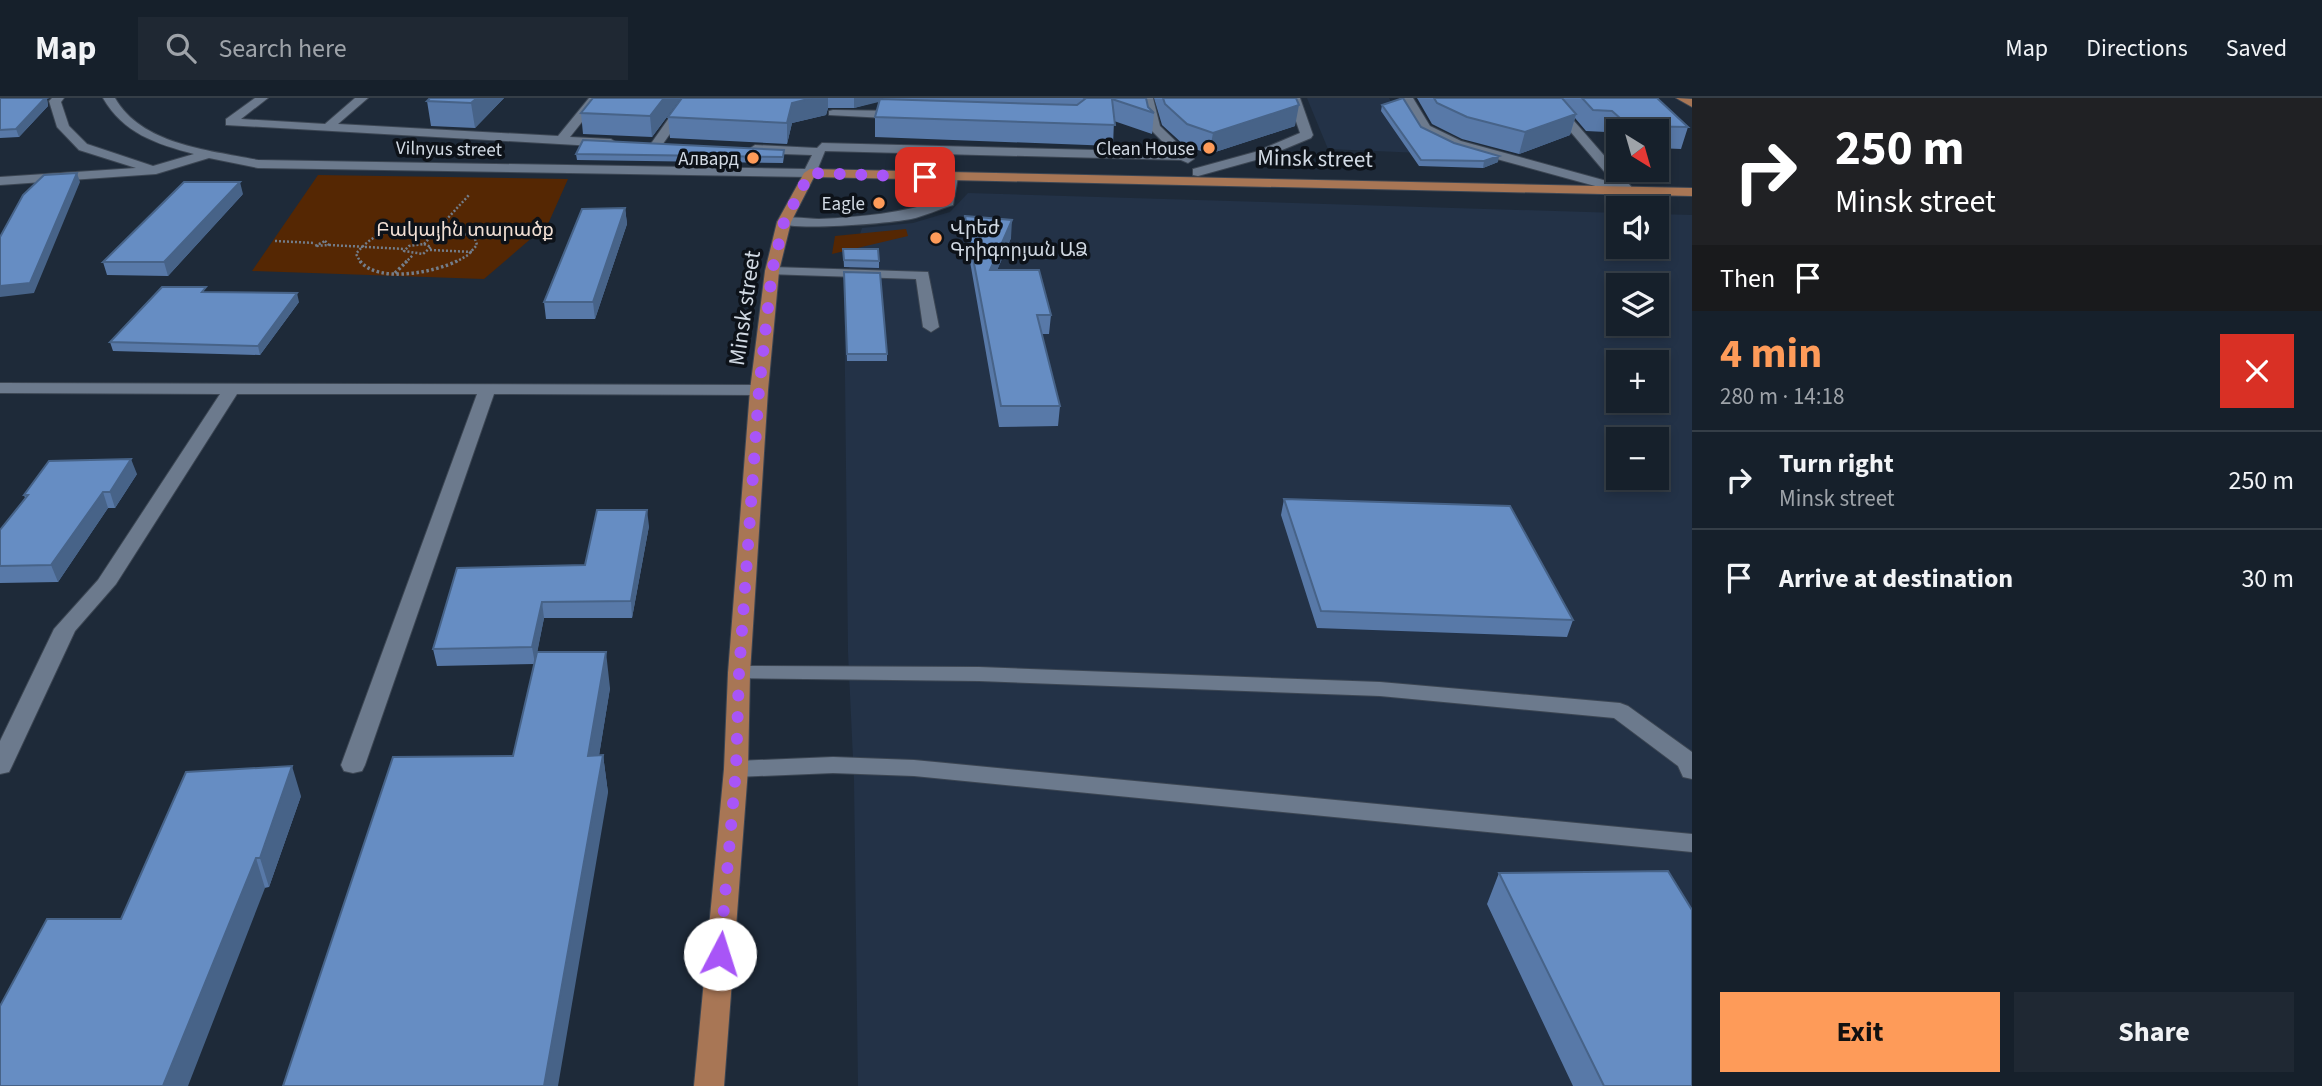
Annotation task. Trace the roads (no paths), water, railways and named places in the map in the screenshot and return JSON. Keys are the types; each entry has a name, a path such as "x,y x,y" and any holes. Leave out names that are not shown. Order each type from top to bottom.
{"main road":[{"path":"1682,98 1692,104"},
{"name":"Minsk street","path":"709,1086 736,769 739,673 759,390 772,271 784,222 810,173 952,177 1201,176 1692,192"}],"street":[{"path":"58,98 55,101 63,127 83,147 156,170"},
{"name":"Vilnyus street","path":"109,98 113,108 134,128 183,148 258,164 810,173"},
{"path":"262,98 230,122 629,144"},
{"path":"327,128 362,98"},
{"path":"561,140 595,98"},
{"path":"656,145 689,98"},
{"path":"810,173 818,162 837,98"},
{"path":"1147,98 1154,127 1186,156 1201,176 1307,135 1294,98"},
{"path":"1407,98 1425,128 1457,144 1628,191"},
{"path":"1548,98 1628,191"},
{"path":"738,149 913,115"},
{"path":"414,134 431,116"},
{"path":"826,134 1186,156"},
{"path":"643,144 670,146"},
{"path":"0,196 7,181 156,170 210,154"},
{"path":"784,222 818,223 910,215 948,202 952,177"},
{"path":"772,271 923,275 931,327"},
{"path":"0,388 759,390"},
{"path":"0,766 65,629 106,584 232,388"},
{"path":"353,765 487,389"},
{"path":"739,673 979,674 1354,688 1620,710 1688,761 1692,771"},
{"path":"736,769 833,765 914,768 1692,843"}],"place":[{"name":"Clean House","path":"1209,148"},
{"name":"Алвард","path":"753,158"},
{"name":"Eagle","path":"879,203"},
{"name":"Վրեժ Գրիգորյան ԱՁ","path":"936,238"}],"park label":[{"name":"Բակային տարածք","path":"465,229"}]}
